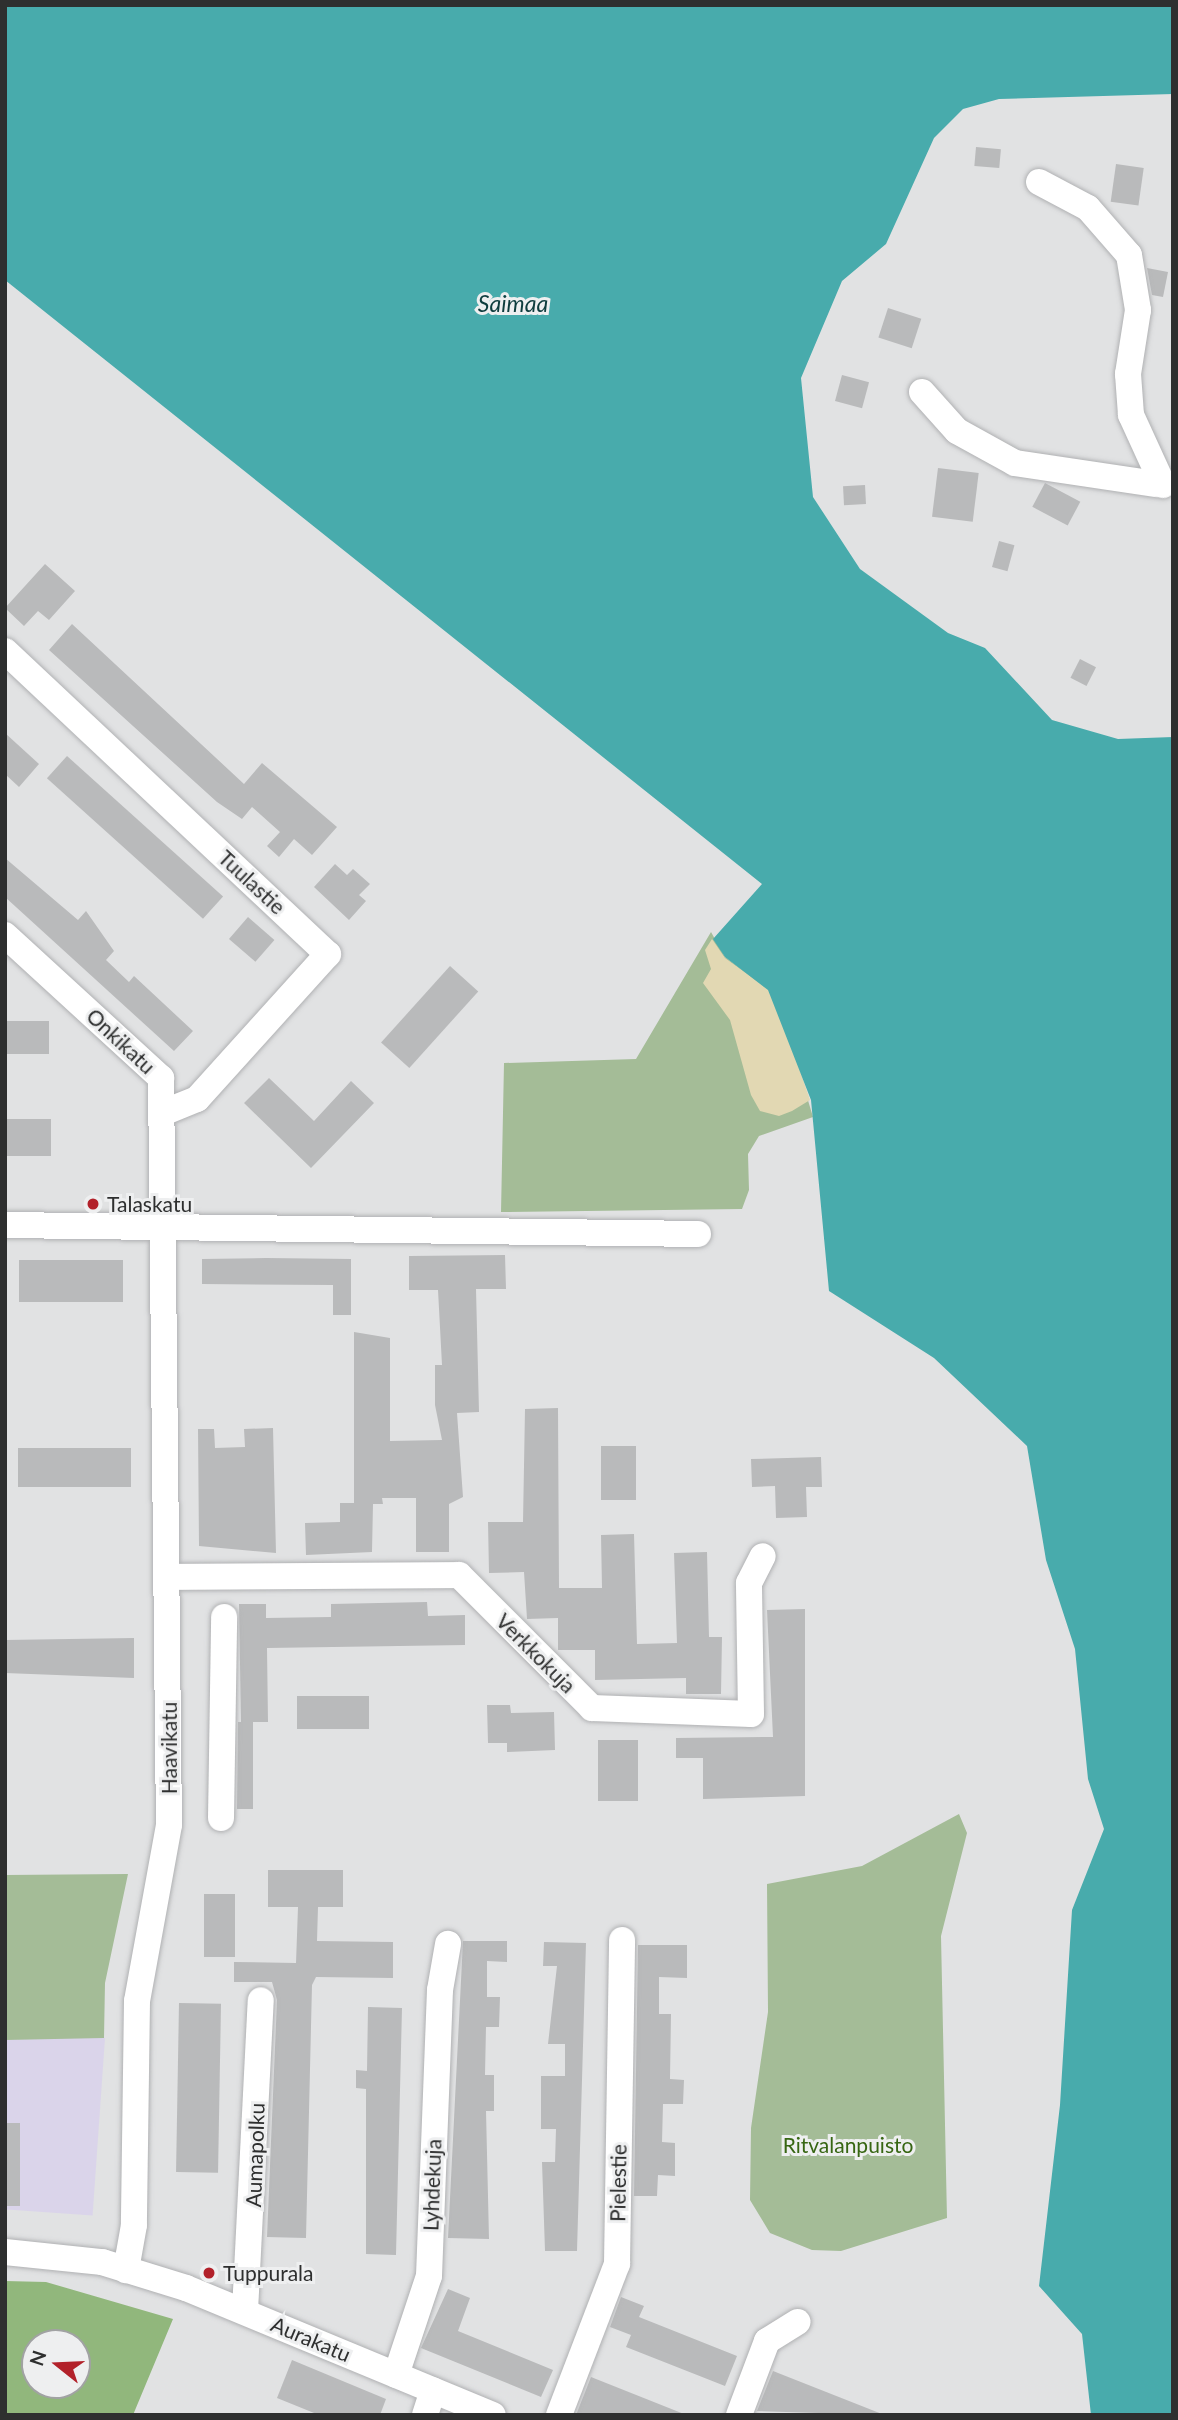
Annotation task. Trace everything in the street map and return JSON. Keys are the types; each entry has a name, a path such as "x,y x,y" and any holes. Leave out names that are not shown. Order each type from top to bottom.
{"street":[{"path":"922,392 957,431 1006,460 1159,484 1131,415 1128,374 1138,310 1129,255 1088,208 1039,182"},
{"name":"Tuulastie","path":"5,651 328,954 197,1099 163,1113"},
{"name":"Onkikatu","path":"5,935 161,1078 162,1222"},
{"path":"5,1225 162,1222 698,1234"},
{"name":"Haavikatu","path":"127,2270 134,2225 137,2001 169,1825 169,1577 162,1222"},
{"name":"Verkkokuja","path":"169,1577 459,1575 592,1708 751,1714 749,1583 763,1556"},
{"path":"221,1818 224,1617"},
{"name":"Pielestie","path":"559,2415 617,2263 622,1940"},
{"name":"Lyhdekuja","path":"396,2375 429,2276 440,1990 448,1944"},
{"name":"Aumapolku","path":"245,2311 261,2000"},
{"name":"Aurakatu","path":"5,2252 127,2270 245,2311 493,2415"},
{"path":"739,2415 767,2341 798,2322"},
{"path":"425,2415 433,2390"}],"shaded area":[{"path":"5,2031 105,2038 93,2216 5,2209"}],"green space":[{"path":"711,932 725,957 768,989 782,1014 813,1117 759,1136 748,1154 749,1190 742,1209 501,1212 504,1063 636,1059"},
{"name":"Ritvalanpuisto","path":"959,1814 967,1833 941,1936 947,2218 841,2251 812,2250 770,2233 750,2200 751,2128 768,2012 767,1884 862,1866"},
{"path":"128,1874 105,1983 104,2038 5,2040 5,1875"},
{"path":"5,2281 46,2282 173,2319 133,2415 5,2415"}],"sand":[{"path":"712,939 725,958 768,989 780,1012 810,1100 792,1111 779,1116 760,1111 751,1095 730,1020 703,983 711,969 705,950"}],"water":[{"name":"Saimaa","path":"5,5 1173,5 1173,94 999,99 963,109 934,138 886,244 842,281 801,378 813,497 860,569 948,633 985,648 1052,720 1118,739 1173,737 1173,2415 1091,2415 1082,2334 1039,2286 1060,2105 1072,1910 1104,1829 1088,1779 1075,1649 1046,1560 1027,1446 934,1358 829,1291 811,1100 768,990 725,957 713,939 762,884 5,280"}],"building":[{"path":"976,147 1001,149 999,168 974,166"},
{"path":"1116,164 1144,168 1138,206 1111,202"},
{"path":"1147,268 1168,272 1163,297 1152,295"},
{"path":"888,308 921,319 912,348 878,337"},
{"path":"842,375 869,382 862,408 835,401"},
{"path":"938,468 979,473 973,522 932,517"},
{"path":"1045,483 1080,502 1068,526 1032,507"},
{"path":"865,485 866,504 844,505 843,486"},
{"path":"999,541 1014,545 1007,571 992,567"},
{"path":"45,564 75,591 49,620 38,611 24,626 5,608"},
{"path":"72,624 244,784 262,763 337,827 312,855 294,839 279,857 267,846 280,832 252,807 242,819 217,802 49,650"},
{"path":"1080,659 1096,667 1087,686 1070,678"},
{"path":"5,733 39,764 19,787 5,774"},
{"path":"67,756 223,897 203,919 47,778"},
{"path":"5,858 78,920 86,911 114,951 106,960 129,982 134,976 193,1031 174,1051 5,897"},
{"path":"335,864 347,875 353,869 370,884 359,895 366,901 349,920 314,887"},
{"path":"248,917 274,940 255,962 229,939"},
{"path":"450,966 478,991 409,1068 381,1043"},
{"path":"5,1021 49,1021 49,1054 5,1054"},
{"path":"269,1078 314,1121 351,1081 374,1103 311,1168 244,1103"},
{"path":"5,1119 51,1119 51,1156 5,1156"},
{"path":"505,1255 506,1289 476,1289 479,1412 457,1413 463,1497 449,1504 449,1552 416,1552 416,1498 382,1498 383,1504 373,1504 372,1552 306,1555 305,1523 340,1522 340,1503 354,1503 354,1332 390,1338 390,1441 442,1440 435,1405 435,1365 442,1365 438,1290 409,1290 409,1256"},
{"path":"202,1259 351,1259 351,1315 333,1315 333,1285 202,1284"},
{"path":"19,1260 123,1260 123,1302 19,1302"},
{"path":"558,1408 559,1588 602,1588 601,1535 634,1534 637,1644 677,1643 674,1553 707,1552 709,1637 722,1637 721,1694 686,1694 686,1678 595,1680 595,1650 558,1650 558,1618 527,1619 524,1572 489,1573 488,1522 523,1522 525,1409"},
{"path":"273,1428 276,1553 199,1546 198,1429 214,1429 215,1448 245,1447 244,1429"},
{"path":"601,1446 636,1446 636,1500 601,1500"},
{"path":"18,1448 131,1448 131,1487 18,1487"},
{"path":"821,1457 822,1487 806,1487 807,1517 776,1518 775,1486 752,1487 751,1459"},
{"path":"427,1602 428,1616 465,1615 465,1645 267,1648 268,1722 253,1722 253,1809 237,1809 238,1722 241,1722 239,1604 266,1604 266,1618 331,1617 331,1604"},
{"path":"805,1609 805,1796 703,1799 703,1758 676,1758 676,1738 773,1737 767,1610"},
{"path":"134,1638 134,1678 5,1673 5,1640"},
{"path":"297,1696 369,1696 369,1729 297,1729"},
{"path":"487,1705 510,1705 511,1713 554,1712 555,1750 507,1752 507,1743 488,1743"},
{"path":"598,1740 638,1740 638,1801 598,1801"},
{"path":"268,1870 343,1870 343,1907 318,1907 317,1941 393,1942 393,1978 316,1977 312,1985 306,2238 267,2237 277,2000 272,1982 234,1982 234,1962 296,1963 298,1907 268,1907"},
{"path":"204,1894 235,1894 235,1957 204,1957"},
{"path":"463,1941 507,1941 507,1962 487,1961 487,1997 500,1997 499,2027 486,2027 485,2075 494,2075 494,2111 486,2111 489,2239 448,2238"},
{"path":"544,1942 586,1943 577,2251 545,2251 542,2162 555,2162 556,2129 541,2129 541,2076 565,2076 565,2044 548,2044 557,1966 543,1966"},
{"path":"638,1945 687,1945 687,1978 659,1977 659,2014 671,2014 670,2079 684,2080 683,2104 663,2104 662,2142 675,2143 675,2176 658,2175 657,2196 634,2196"},
{"path":"179,2003 221,2004 218,2173 176,2172"},
{"path":"368,2007 402,2008 396,2255 366,2254 366,2089 356,2088 356,2070 367,2071"},
{"path":"5,2123 20,2123 20,2206 5,2206"},
{"path":"448,2289 470,2298 458,2331 553,2370 541,2397 421,2348"},
{"path":"621,2297 644,2306 639,2317 737,2356 725,2386 626,2347 631,2335 610,2327"},
{"path":"292,2360 386,2399 380,2415 319,2415 277,2398"},
{"path":"773,2371 882,2414 882,2415 757,2411"},
{"path":"591,2377 684,2414 576,2415"}],"place":[{"name":"Talaskatu","path":"93,1204"},
{"name":"Tuppurala","path":"209,2273"}]}
